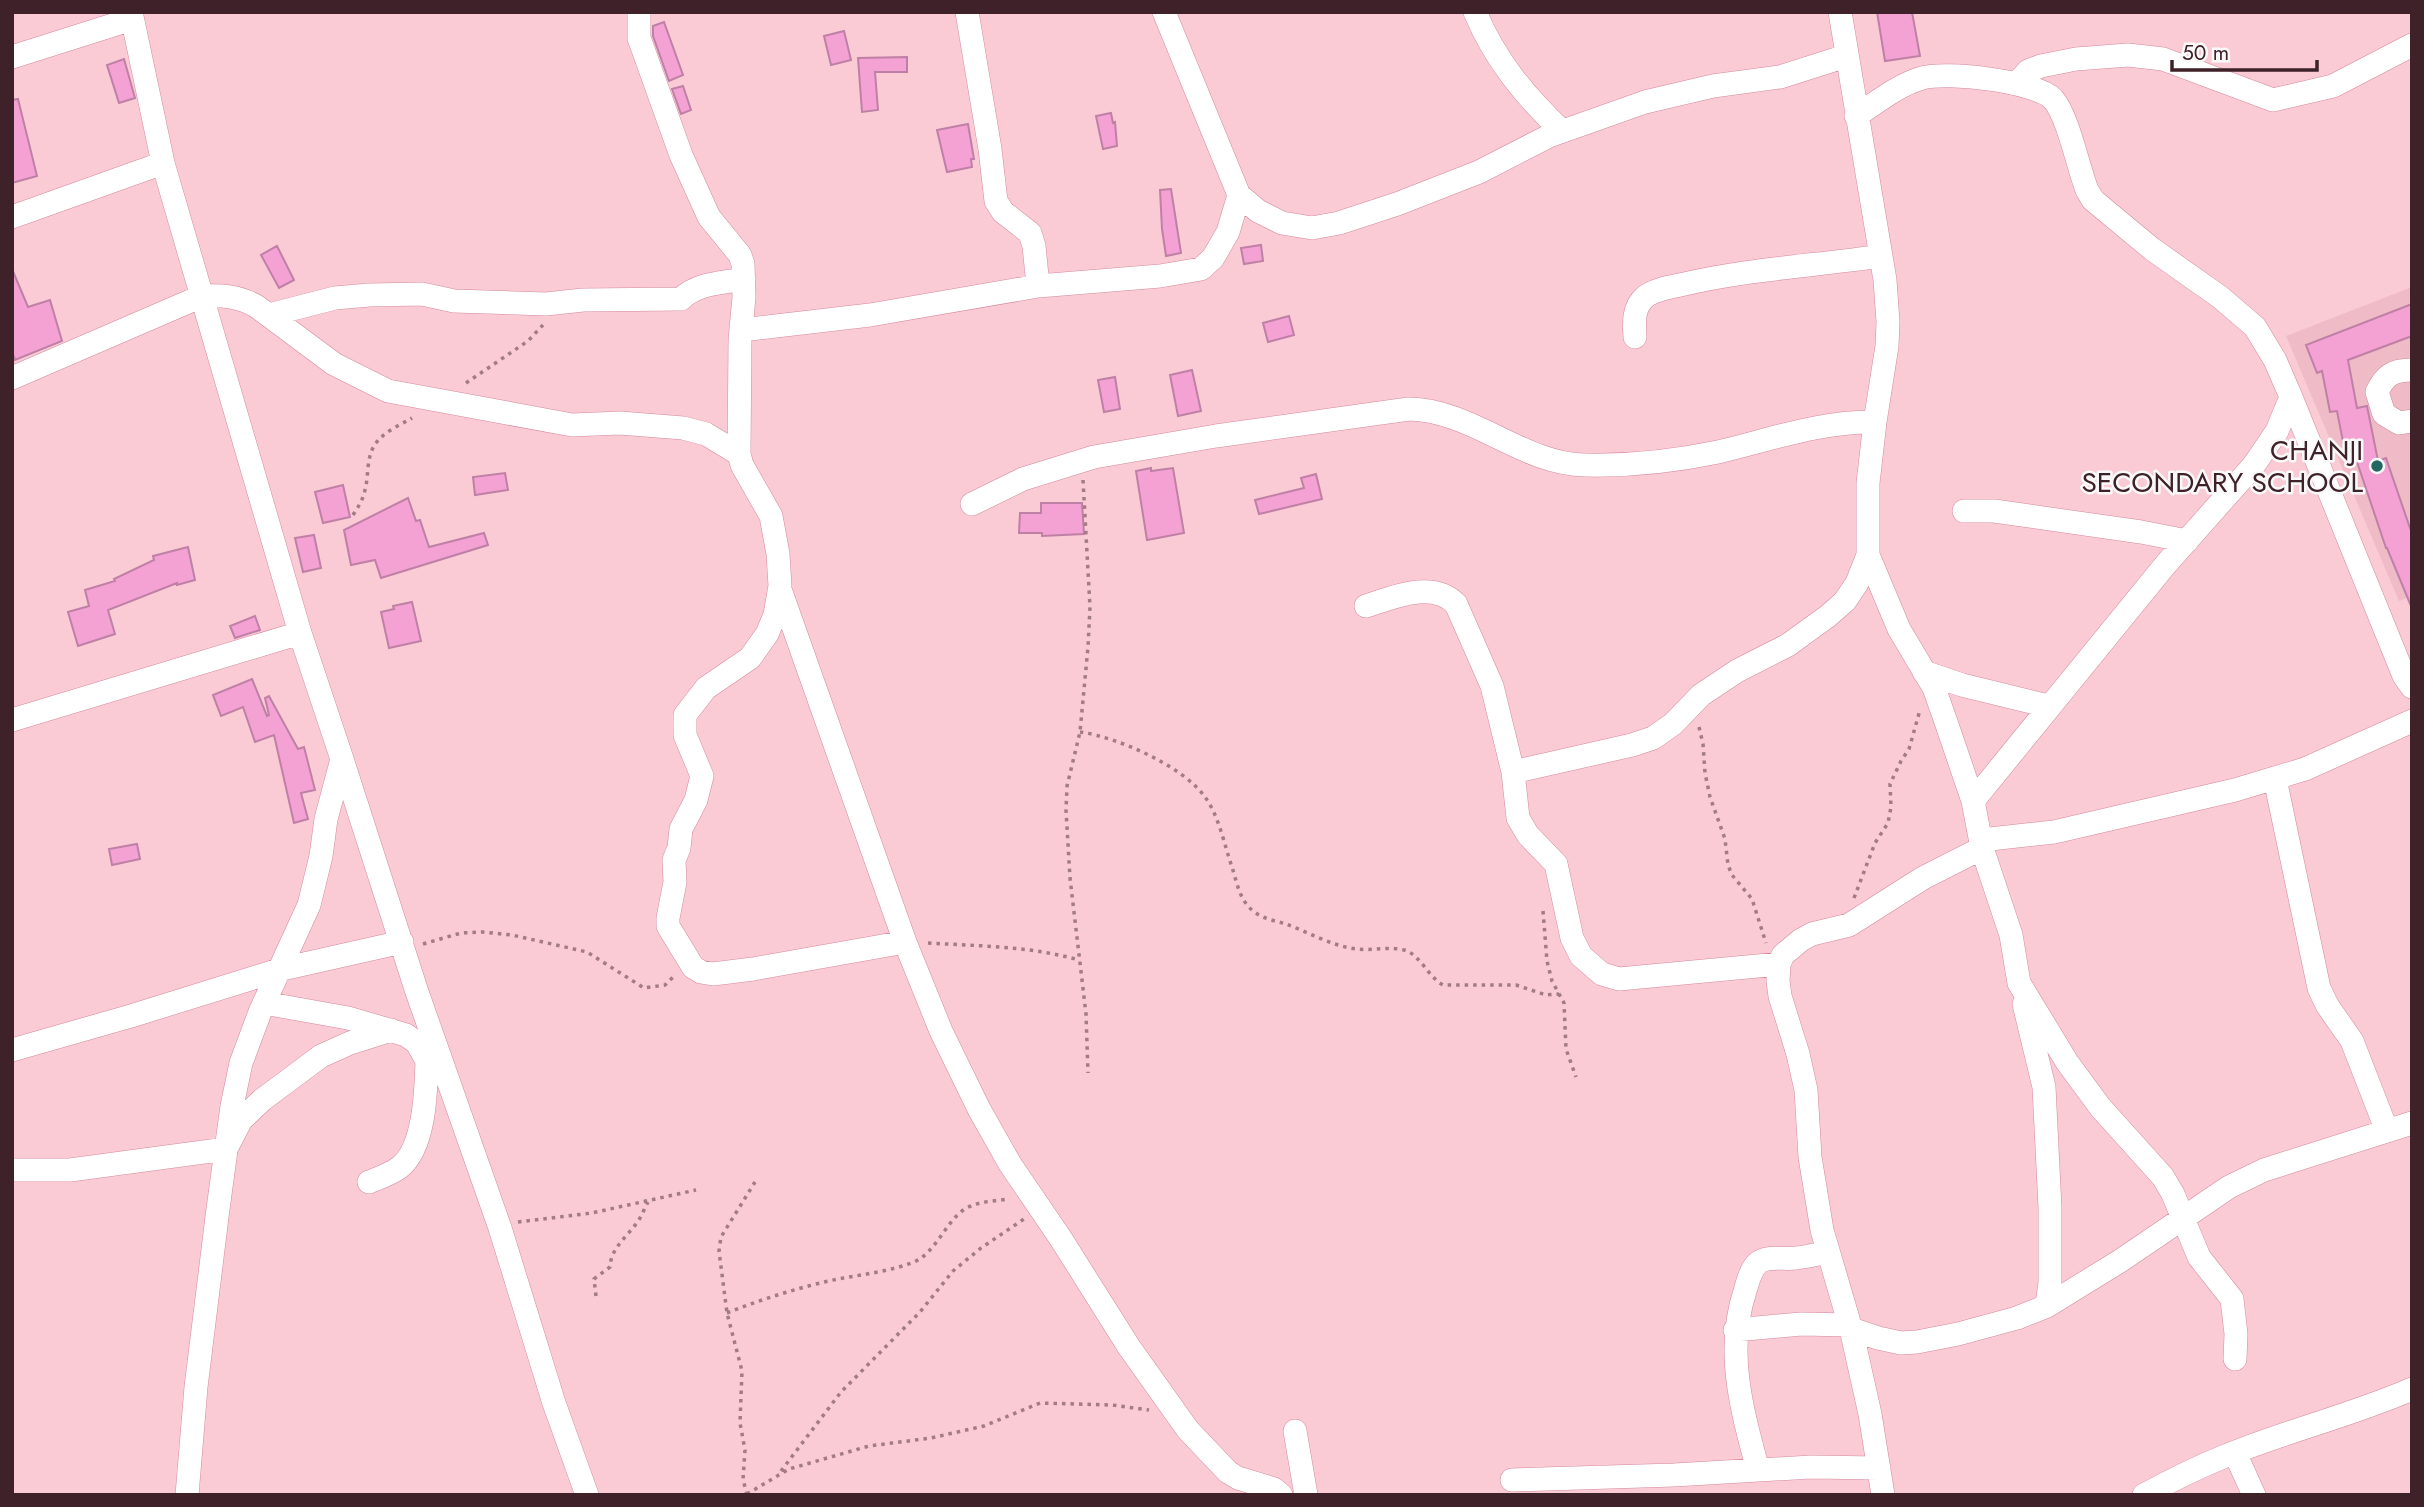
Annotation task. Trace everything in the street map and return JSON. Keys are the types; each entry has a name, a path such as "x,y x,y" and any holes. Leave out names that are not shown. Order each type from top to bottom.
{"street":[{"path":"639,12 639,38 676,142 709,217 740,255 744,279 738,454 771,516 786,611 905,942 942,1031 979,1109 1129,1347 1175,1413 1228,1472 1246,1482 1274,1489 1281,1495"},
{"path":"967,12 996,201 1003,212 1030,233 1038,286"},
{"path":"1164,12 1239,195 1258,211 1282,223 1312,228 1339,223 1397,204 1479,172 1562,131 1645,102 1713,86 1780,77 1846,55"},
{"path":"1475,12 1486,40 1504,67 1532,103 1562,131"},
{"path":"1513,772 1653,738 1673,724 1701,695 1737,671 1788,645 1828,617 1845,601 1857,583 1868,555 1868,483 1888,322 1881,256 1840,12"},
{"path":"12,57 131,16 163,163 300,633 403,946 433,1059 500,1228 580,1492"},
{"path":"2017,83 2028,71 2041,66 2077,59 2128,55 2163,59 2273,100 2333,86 2412,45"},
{"path":"1856,116 1921,78 1934,76 2017,83 2038,89 2053,100 2064,118 2087,190 2093,200 2152,249 2220,297 2255,327 2275,360 2404,676 2412,687"},
{"path":"12,218 163,163"},
{"path":"742,330 870,315 1038,286 1160,276 1200,269 1213,258 1228,232 1239,195"},
{"path":"1634,337 1634,316 1646,295 1737,273 1881,256"},
{"path":"269,315 335,298 369,295 422,294 454,300 546,304 583,300 681,299 689,291 705,285 744,279"},
{"path":"12,378 202,296 228,295 245,300 269,315 334,364 388,391 572,425 620,423 683,428 706,434 738,454"},
{"path":"2412,370 2395,371 2384,378 2377,392 2384,414 2399,423 2412,421"},
{"path":"1973,801 2048,706 2254,465 2277,431 2291,397"},
{"path":"972,504 1023,479 1081,460 1216,436 1409,409 1425,409 1446,415 1548,461 1581,465 1659,461 1716,452 1849,422 1875,422"},
{"path":"1964,511 1994,511 2187,541"},
{"path":"1868,555 1899,629 1929,680 1973,801 1981,844 2011,934 2019,984 2044,1087 2050,1208 2050,1282 2047,1306"},
{"path":"780,586 775,615 767,634 750,658 706,688 685,715 685,735 702,776 696,800 681,829 679,848 674,860 675,882 667,923 693,967 713,974 753,970 905,942"},
{"path":"1366,606 1420,592 1447,595 1456,604 1492,686 1513,772 1518,818 1528,835 1556,864 1572,938 1580,956 1602,974 1619,979 1774,965 1801,940 1812,934 1841,929 1865,917 1923,878 1981,844 2054,832 2275,779 2331,759 2412,721"},
{"path":"12,720 300,633"},
{"path":"1929,680 1962,685 2048,706"},
{"path":"187,1495 196,1387 226,1149 241,1063 264,1003 309,905 321,856 326,819 342,759"},
{"path":"2275,779 2319,988 2327,1005 2352,1041 2387,1131"},
{"path":"12,1050 282,968 403,946"},
{"path":"1774,965 1806,1090 1815,1194 1828,1252 1851,1327 1884,1495"},
{"path":"2019,984 2067,1062 2100,1107 2164,1177 2199,1257 2232,1299 2236,1334 2235,1359"},
{"path":"264,1003 348,1018 391,1030 406,1035 433,1059"},
{"path":"226,1149 241,1120 262,1100 321,1056 350,1042 391,1030"},
{"path":"369,1182 399,1168 414,1149 433,1059"},
{"path":"1735,1330 1801,1324 1851,1327 1900,1343 1958,1334 2017,1318 2047,1306 2120,1261 2229,1187 2264,1170 2412,1123"},
{"path":"12,1170 70,1170 226,1149"},
{"path":"1758,1470 1737,1377 1735,1330 1747,1283 1760,1261 1792,1259 1828,1252"},
{"path":"2144,1495 2235,1452 2412,1389"},
{"path":"1295,1431 1306,1495"},
{"path":"2235,1452 2254,1495"},
{"path":"1512,1480 1811,1467 1878,1468"}],"path":[{"path":"441,401 527,341 548,321"},
{"path":"353,515 362,501 369,456 374,445 390,430 413,417"},
{"path":"1081,460 1087,523 1090,607 1080,732 1067,786 1066,810 1070,878 1086,1014 1088,1073"},
{"path":"1841,929 1875,843 1888,823 1891,807 1890,784 1909,749 1929,680"},
{"path":"1690,706 1701,734 1705,773 1710,797 1725,839 1728,865 1732,875 1752,899 1774,965"},
{"path":"1080,732 1112,740 1173,768 1191,781 1206,798 1215,815 1243,901 1256,913 1352,948 1407,951 1435,981 1443,985 1516,985 1546,995 1559,993"},
{"path":"1543,910 1547,961 1552,981 1564,1003 1566,1049 1576,1077"},
{"path":"403,946 461,933 512,935 587,951 644,988 665,985 688,961"},
{"path":"905,942 1026,950 1079,960"},
{"path":"755,1182 721,1237 719,1251 727,1313 742,1371 740,1423 745,1450 743,1479 747,1494 789,1469 869,1447 931,1438 985,1426 1040,1403 1112,1405 1175,1413"},
{"path":"500,1228 530,1219 592,1213 696,1190"},
{"path":"727,1313 765,1298 822,1282 899,1268 919,1260 953,1221 971,1206 1035,1200"},
{"path":"779,1473 841,1392 926,1306 953,1271 1011,1229 1035,1200"},
{"path":"596,1296 594,1279 610,1266 613,1251 640,1219 648,1202"}],"shaded area":[{"name":"CHANJI SECONDARY SCHOOL","path":"2412,287 2412,596 2399,601 2286,336"}],"building":[{"path":"1877,12 1912,12 1920,56 1885,61"},
{"path":"664,22 683,75 669,81 653,36 653,26"},
{"path":"844,31 851,60 831,65 824,36"},
{"path":"907,57 907,72 875,72 878,110 862,112 858,58"},
{"path":"124,59 135,98 119,103 107,65"},
{"path":"683,86 691,110 681,114 672,89"},
{"path":"18,99 37,176 12,183 12,100"},
{"path":"1111,113 1113,123 1115,122 1117,146 1103,149 1096,116"},
{"path":"968,124 974,159 971,159 972,167 947,172 937,130"},
{"path":"1171,189 1181,253 1166,256 1160,190"},
{"path":"1261,245 1263,261 1244,264 1241,248"},
{"path":"277,246 294,280 279,288 261,255"},
{"path":"12,269 28,307 50,300 62,341 15,360 12,351"},
{"path":"2412,304 2412,336 2348,360 2357,408 2367,406 2378,461 2386,458 2412,534 2411,606 2386,548 2355,456 2346,457 2337,411 2330,412 2322,371 2317,373 2306,345"},
{"path":"1289,316 1294,335 1268,342 1263,323"},
{"path":"1192,370 1201,411 1178,416 1170,375"},
{"path":"1115,377 1120,409 1104,412 1098,380"},
{"path":"1151,468 1151,471 1173,468 1184,533 1147,540 1136,471"},
{"path":"505,473 508,490 475,495 473,477"},
{"path":"1316,474 1322,499 1259,514 1255,500 1304,488 1301,478"},
{"path":"343,485 350,517 323,523 315,492"},
{"path":"408,498 416,521 420,520 429,547 484,533 488,545 381,578 375,560 351,565 344,530"},
{"path":"1041,503 1082,503 1084,534 1042,536 1042,533 1019,533 1020,513 1041,513"},
{"path":"314,535 321,568 303,572 295,538"},
{"path":"188,547 195,580 177,583 108,610 115,634 78,646 68,612 89,606 85,590 115,581 114,579 154,560 153,556"},
{"path":"412,602 421,641 389,648 381,612"},
{"path":"255,616 260,630 235,638 230,626"},
{"path":"252,679 267,716 265,698 269,696 298,749 304,747 315,790 301,793 308,819 294,823 274,735 255,742 243,707 221,716 213,695"},
{"path":"137,844 140,859 112,865 109,849"}],"place":[{"name":"CHANJI SECONDARY SCHOOL","path":"2377,466"}]}
